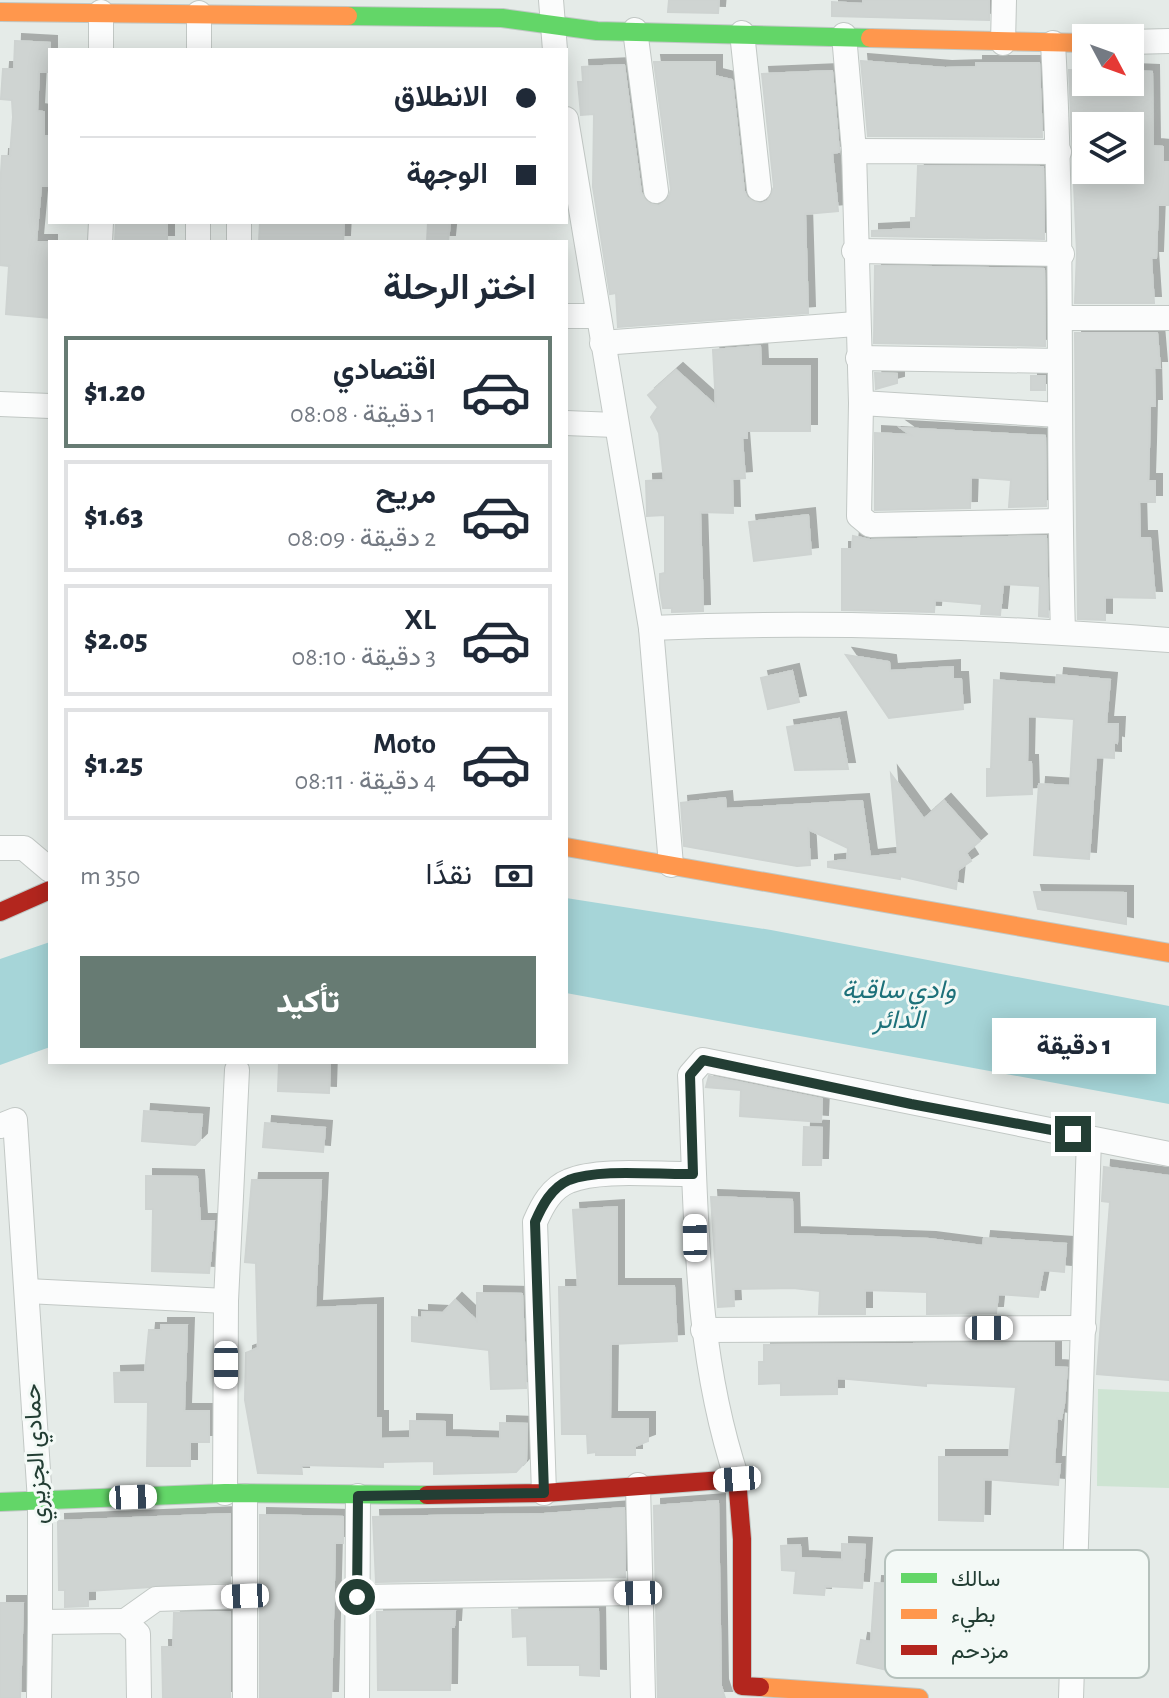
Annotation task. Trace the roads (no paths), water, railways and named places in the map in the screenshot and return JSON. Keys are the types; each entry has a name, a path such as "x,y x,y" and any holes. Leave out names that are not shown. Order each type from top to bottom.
{"street":[{"path":"551,0 553,39"},
{"path":"1003,43 1004,0"},
{"path":"86,8 100,48"},
{"path":"0,12 86,8 502,18 553,39 635,30 1072,43"},
{"path":"199,13 199,48"},
{"path":"635,30 656,191"},
{"path":"742,33 759,189"},
{"path":"844,35 854,151 856,324 861,403 857,506 863,522 870,525 1060,521"},
{"path":"1144,42 1169,41"},
{"path":"1053,43 1062,254 1059,415 1063,632"},
{"path":"568,150 573,218 597,316 651,628 671,865"},
{"path":"854,151 1059,152"},
{"path":"854,251 1062,254"},
{"path":"568,316 597,316"},
{"path":"1061,318 1169,318"},
{"path":"602,343 856,324"},
{"path":"858,358 1059,361"},
{"path":"861,403 1059,415"},
{"path":"0,404 48,406"},
{"path":"568,423 615,425"},
{"path":"651,628 728,624 882,625 1063,632 1169,640"},
{"path":"568,847 1169,953"},
{"path":"0,848 24,848 48,868"},
{"path":"0,912 48,891"},
{"path":"919,1698 742,1692 742,1539 737,1479 719,1425 696,1270 690,1075 703,1060 1169,1154"},
{"path":"237,1070 226,1301 235,1494 245,1596 245,1698"},
{"name":"حمادي الجزيري","path":"7,1123 27,1291 40,1501 39,1698"},
{"path":"1076,1550 1089,1138"},
{"path":"544,1493 535,1222 544,1200 569,1181 594,1176 693,1174"},
{"path":"27,1291 226,1301"},
{"path":"703,1330 1084,1328"},
{"path":"0,1502 235,1494 544,1493 737,1479"},
{"path":"638,1485 638,1593 643,1698"},
{"path":"357,1698 358,1496"},
{"path":"357,1597 638,1593"},
{"path":"40,1622 125,1621 156,1599 245,1596"},
{"path":"125,1621 138,1634 139,1698"},
{"path":"1071,1698 1072,1678"}],"water":[{"name":"وادي ساقية الدائر","path":"568,898 771,930 1169,1006 1169,1104 568,993"},
{"path":"48,943 48,1048 0,1065 0,959"}]}
